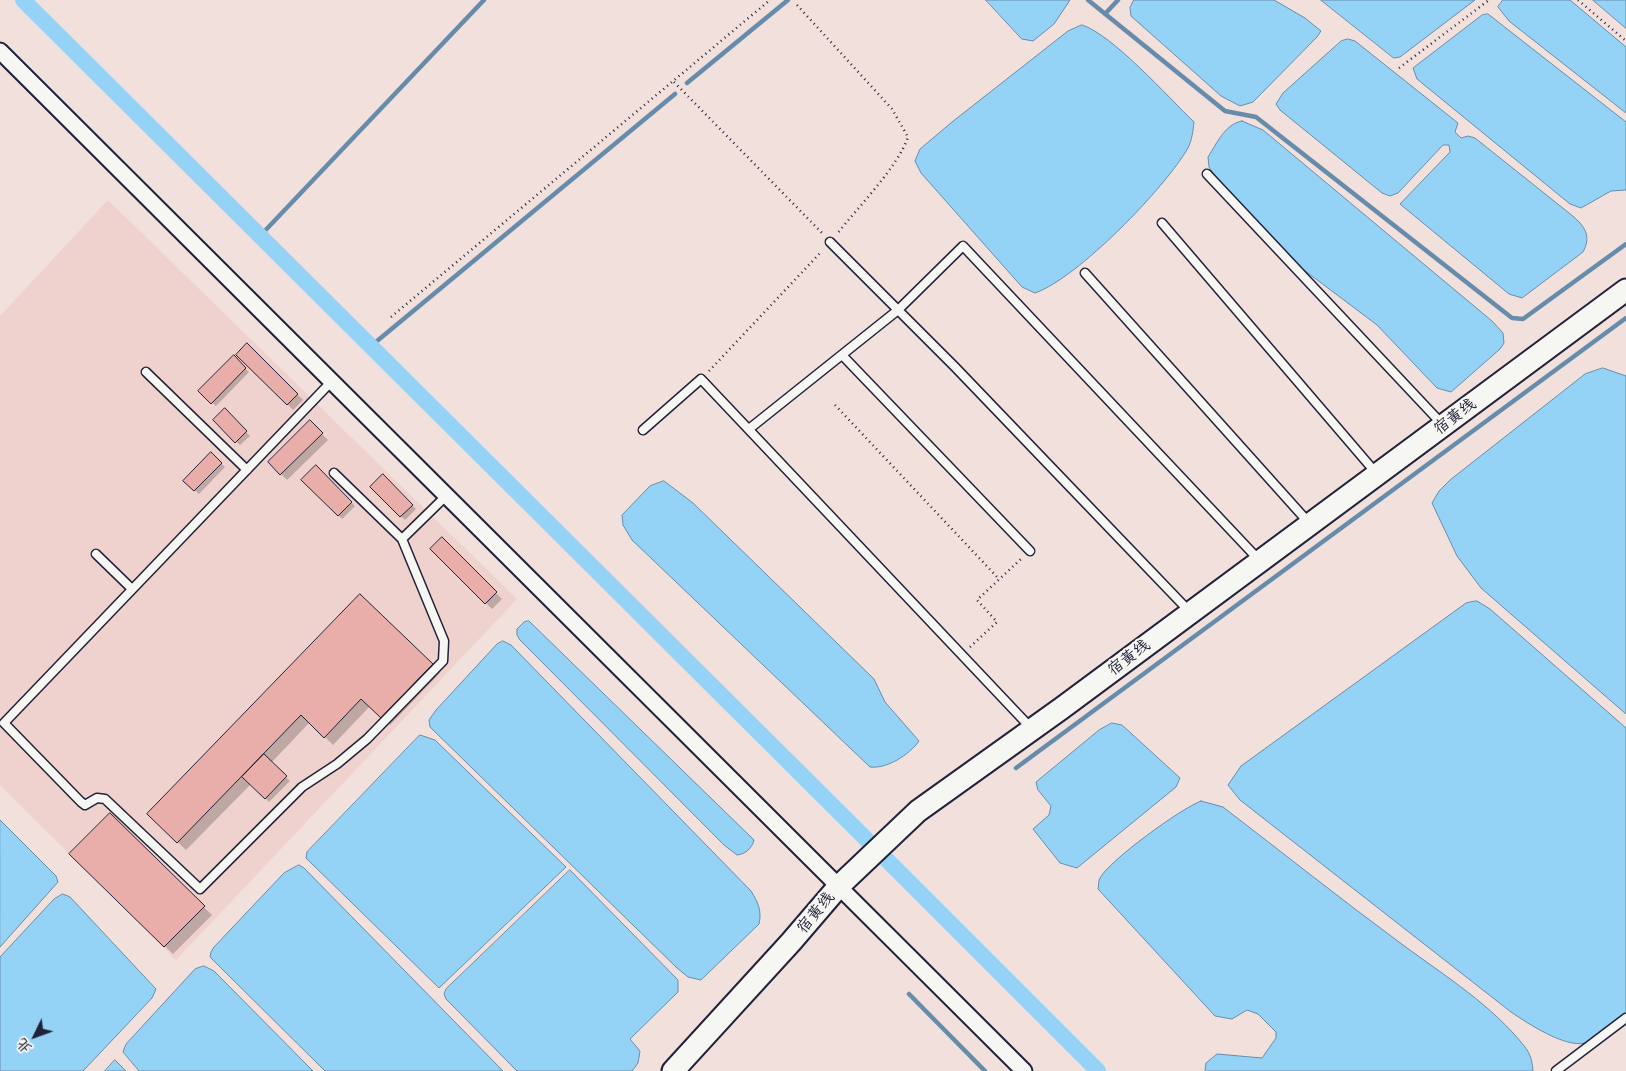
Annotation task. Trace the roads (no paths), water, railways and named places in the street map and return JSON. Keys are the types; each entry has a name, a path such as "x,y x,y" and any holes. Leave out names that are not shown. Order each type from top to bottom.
{"main road":[{"name":"宿黄线","path":"673,1071 791,942 839,886 918,811 1190,613 1626,290"}],"street":[{"path":"0,51 1024,1071"}],"lane":[{"path":"1207,174 1443,425"},
{"path":"1162,223 1378,474"},
{"path":"830,242 1190,613"},
{"path":"749,429 898,310 963,246 1260,561"},
{"path":"1085,273 1310,524"},
{"path":"842,355 1030,551"},
{"path":"146,372 247,470"},
{"path":"643,430 701,379 1032,729"},
{"path":"332,381 2,721 81,802 85,804 97,798 104,799 200,889 294,794 337,764 367,739 442,661 444,642 402,539 334,473"},
{"path":"402,539 446,496"},
{"path":"96,554 132,589"},
{"path":"1556,1071 1626,1018"}],"water":[{"path":"986,0 1070,0 1054,24 1033,41 1022,39"},
{"path":"1134,0 1274,0 1305,18 1321,31 1253,102 1240,106 1221,96 1131,16 1130,8"},
{"path":"1321,0 1475,0 1400,57 1394,58"},
{"path":"1503,0 1570,0 1626,47 1626,113 1509,21 1498,7"},
{"path":"1593,0 1626,0 1626,28"},
{"path":"1488,14 1626,122 1626,190 1611,191 1581,208 1570,204 1417,79 1413,68 1482,15"},
{"path":"1082,25 1109,41 1140,68 1194,122 1193,132 1188,148 1177,165 1141,208 1074,270 1035,293 1022,287 921,173 915,161 920,149 952,122 1068,31"},
{"path":"1348,39 1355,41 1458,123 1455,132 1461,138 1468,136 1475,138 1574,217 1582,225 1586,233 1587,242 1583,252 1522,298 1509,294 1400,204 1450,152 1449,145 1443,145 1398,193 1390,196 1382,193 1280,110 1276,104 1283,93 1341,41"},
{"path":"1242,121 1263,130 1492,321 1503,333 1504,343 1500,349 1451,392 1437,388 1377,325 1300,267 1217,179 1209,167 1208,157 1222,135 1231,126"},
{"path":"1603,368 1626,376 1626,714 1481,588 1457,556 1432,503 1439,491 1450,480 1585,374"},
{"path":"664,481 693,503 874,679 885,702 919,741 910,751 897,760 883,766 870,767 632,540 623,525 622,515 650,486"},
{"path":"1477,601 1490,609 1626,728 1626,1012 1600,1034 1585,1043 1567,1042 1546,1034 1511,1012 1240,800 1228,785 1241,766 1466,603"},
{"path":"529,621 754,840 748,850 737,855 724,845 520,640 517,635 517,629 524,622"},
{"path":"503,641 511,645 751,891 760,911 759,924 701,980 688,977 677,968 430,727 429,720 436,710 497,644"},
{"path":"1112,723 1122,725 1180,778 1176,787 1077,868 1060,863 1033,829 1049,815 1051,806 1038,790 1036,782 1099,730"},
{"path":"420,735 435,740 566,867 439,988 306,858 307,852"},
{"path":"1201,801 1223,807 1483,1004 1525,1047 1531,1058 1533,1071 1205,1071 1206,1063 1217,1054 1262,1058 1276,1038 1276,1032 1258,1014 1247,1010 1232,1019 1215,1016 1098,889 1099,880 1106,870 1131,848 1162,824"},
{"path":"0,820 56,876 58,882 0,947"},
{"path":"299,865 503,1071 325,1071 210,957 214,947 284,873"},
{"path":"570,870 678,980 678,992 630,1039 640,1051 638,1063 632,1071 517,1071 446,999 444,994 446,989"},
{"path":"63,894 70,897 156,989 152,998 83,1071 0,1071 0,957 54,899"},
{"path":"204,966 214,971 313,1071 139,1071 123,1052 126,1044 195,969"},
{"path":"115,1060 126,1071 105,1071"}],"waterway":[{"path":"23,0 867,840"},
{"path":"260,236 484,0"},
{"path":"687,83 788,0"},
{"path":"1088,0 1225,111 1256,117 1512,318 1523,319 1626,244"},
{"path":"1105,14 1118,0"},
{"path":"371,346 675,94"},
{"path":"1016,768 1626,318"},
{"path":"887,860 1098,1071"},
{"path":"909,994 985,1071"}]}
